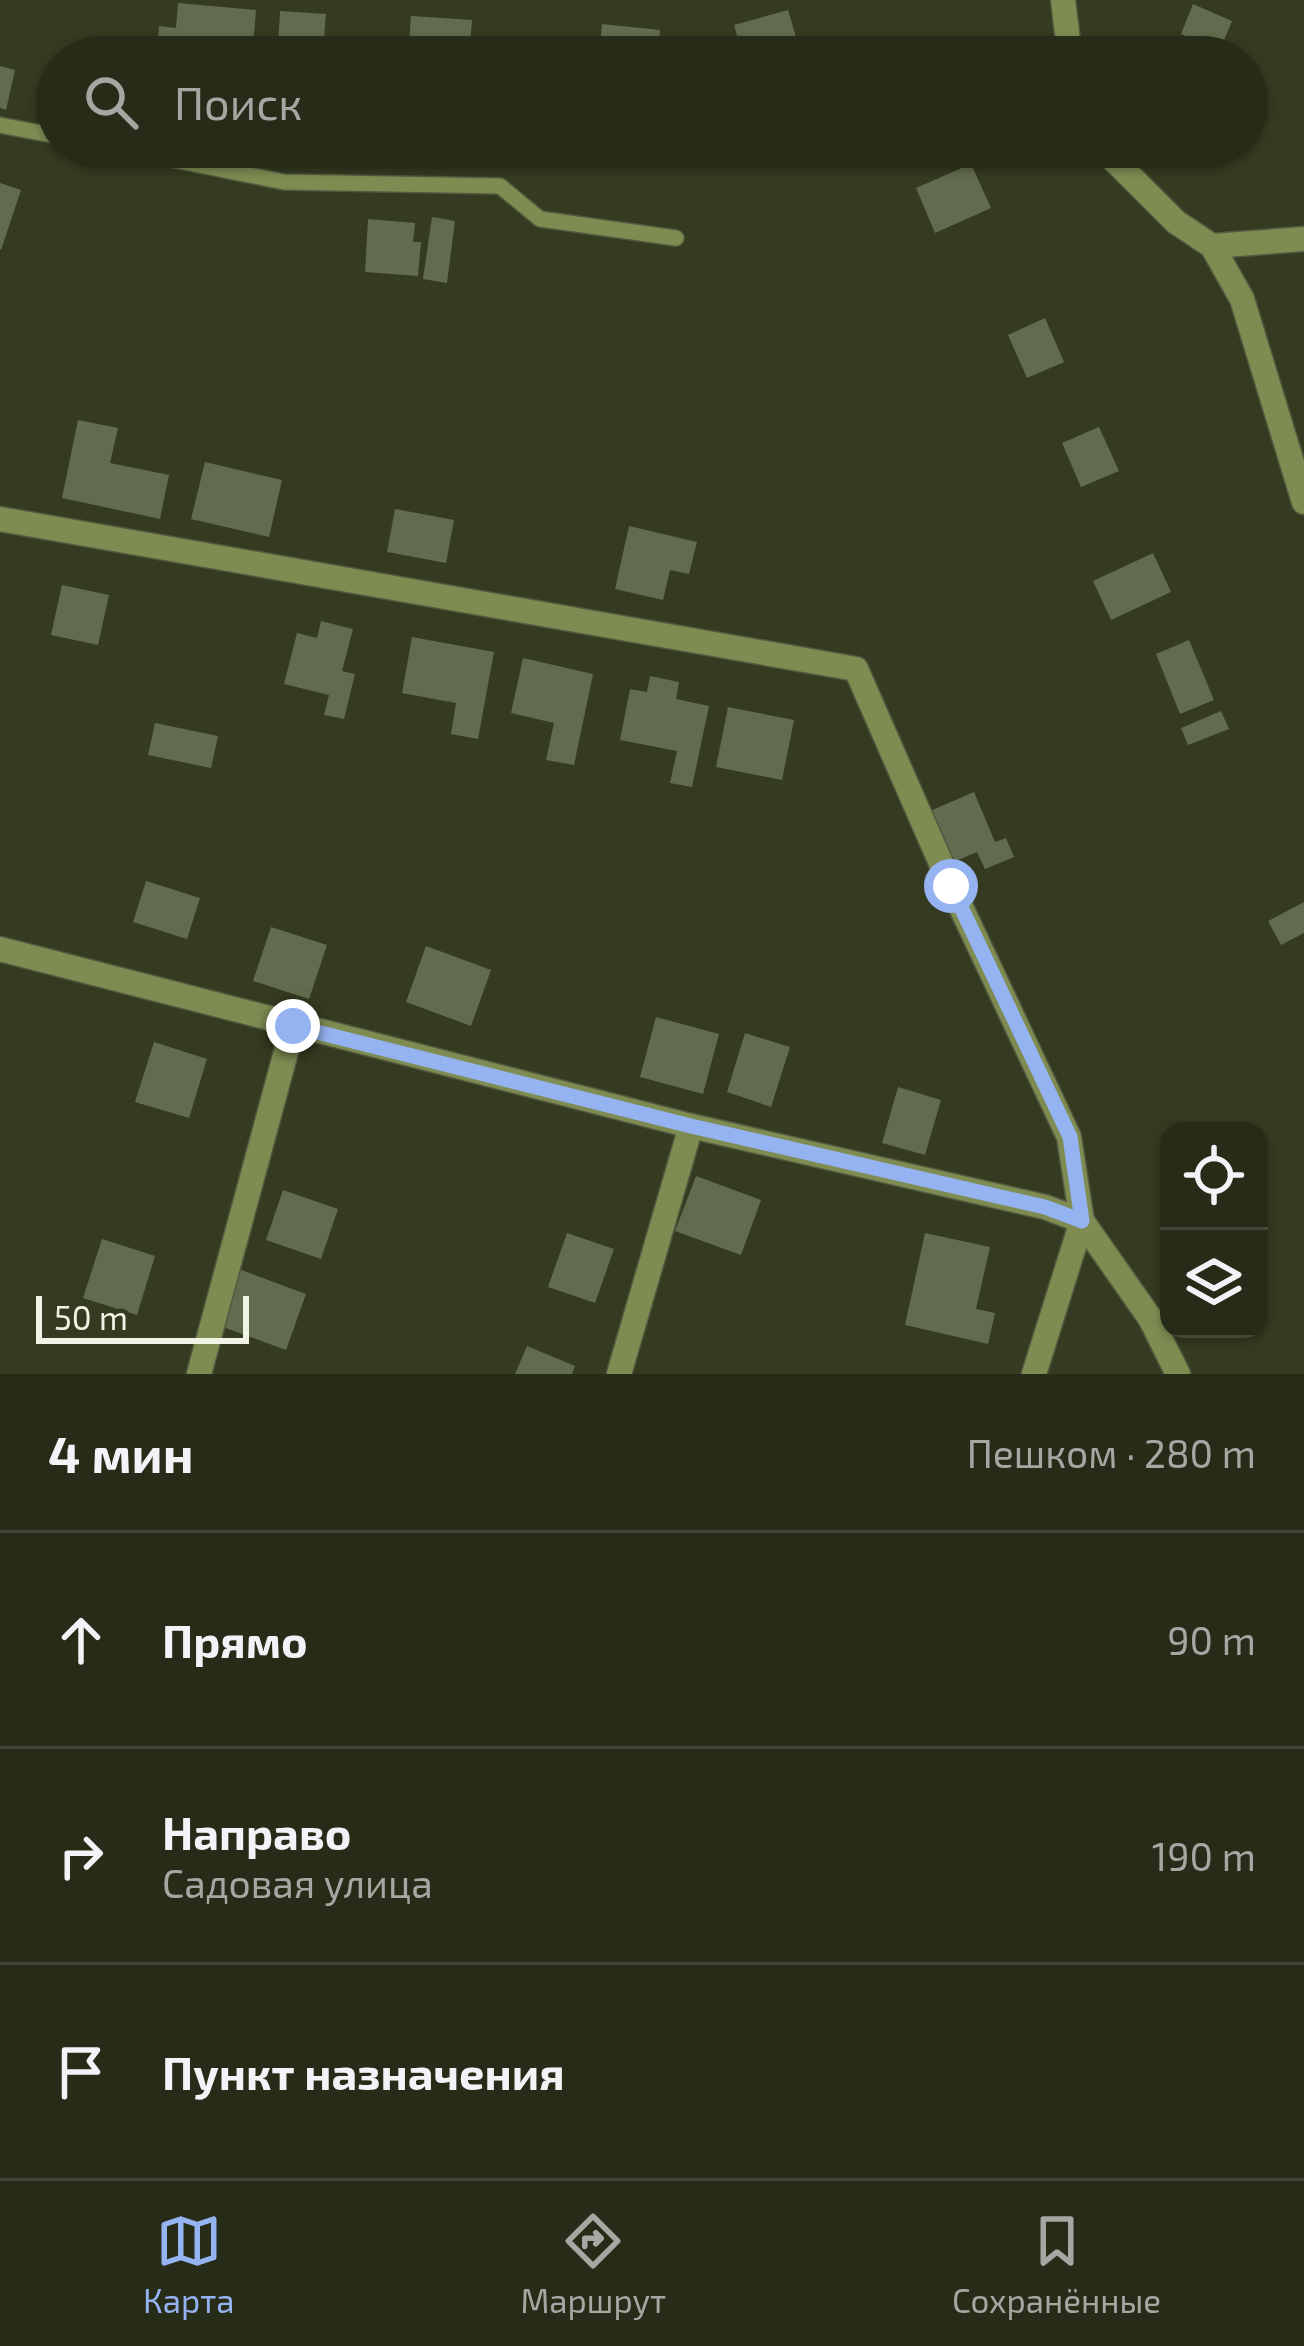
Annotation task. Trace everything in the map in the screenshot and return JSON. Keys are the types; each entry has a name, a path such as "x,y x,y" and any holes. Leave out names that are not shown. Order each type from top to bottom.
{"street":[{"path":"1063,0 1067,36"},
{"path":"1121,168 1176,221 1212,246 1243,299 1304,502"},
{"path":"1212,246 1304,239"},
{"path":"0,519 856,669 951,886 1070,1137 1082,1221 1034,1374"},
{"path":"0,949 691,1126 1045,1207 1082,1221 1150,1318 1178,1374"},
{"path":"199,1374 293,1026"},
{"path":"619,1374 691,1126"}],"lane":[{"path":"0,125 36,132"},
{"path":"214,168 284,182 500,186 540,219 676,238"}],"building":[{"path":"178,3 256,10 254,36 158,36 159,26 176,28"},
{"path":"1193,4 1232,21 1226,36 1181,34"},
{"path":"788,10 796,36 737,36 734,25"},
{"path":"280,11 326,14 324,36 279,36"},
{"path":"411,16 472,20 471,36 410,36"},
{"path":"602,24 660,30 660,36 601,36"},
{"path":"0,66 15,70 6,110 0,108"},
{"path":"962,168 973,168 991,208 935,233 916,188"},
{"path":"0,183 21,190 1,250 0,249"},
{"path":"432,217 455,221 447,283 423,279"},
{"path":"368,219 415,223 413,242 421,242 418,276 365,272"},
{"path":"1045,318 1064,362 1027,378 1008,335"},
{"path":"78,420 118,428 110,463 169,475 160,519 62,498"},
{"path":"1099,427 1119,471 1081,487 1062,443"},
{"path":"205,462 282,480 269,537 191,519"},
{"path":"395,509 454,520 446,563 387,552"},
{"path":"629,526 697,542 689,574 670,570 663,600 615,589"},
{"path":"1153,553 1171,592 1111,620 1093,581"},
{"path":"62,585 109,595 98,645 51,635"},
{"path":"321,621 353,629 342,671 355,674 344,719 324,715 329,695 284,684 297,633 317,638"},
{"path":"412,637 494,652 478,739 451,734 456,703 402,693"},
{"path":"1189,640 1214,700 1180,714 1156,654"},
{"path":"523,658 593,674 574,765 546,760 554,723 511,713"},
{"path":"650,676 679,682 676,699 709,706 692,787 670,783 677,751 620,740 630,689 647,692"},
{"path":"728,707 794,720 782,780 716,767"},
{"path":"1221,711 1229,729 1188,745 1181,728"},
{"path":"155,723 218,736 211,768 148,755"},
{"path":"974,792 995,842 1006,838 1014,857 985,869 977,852 951,863 930,811"},
{"path":"146,881 200,898 187,939 133,922"},
{"path":"1304,902 1304,933 1281,945 1268,921"},
{"path":"271,927 327,945 309,999 253,981"},
{"path":"426,946 491,970 471,1026 406,1002"},
{"path":"656,1017 719,1034 703,1094 640,1077"},
{"path":"745,1033 790,1047 771,1107 727,1092"},
{"path":"154,1042 207,1059 189,1118 135,1102"},
{"path":"898,1087 941,1100 925,1155 882,1143"},
{"path":"696,1176 761,1200 741,1255 675,1231"},
{"path":"283,1190 338,1209 321,1259 266,1240"},
{"path":"567,1233 614,1249 595,1303 548,1287"},
{"path":"925,1233 990,1247 976,1309 995,1313 988,1344 905,1325"},
{"path":"102,1239 155,1256 137,1315 83,1298"},
{"path":"241,1270 306,1294 286,1350 220,1326"},
{"path":"527,1346 575,1366 572,1374 515,1374"}],"route":[{"path":"293,1026 691,1126 1045,1207 1082,1221 1070,1137 951,886"}]}
